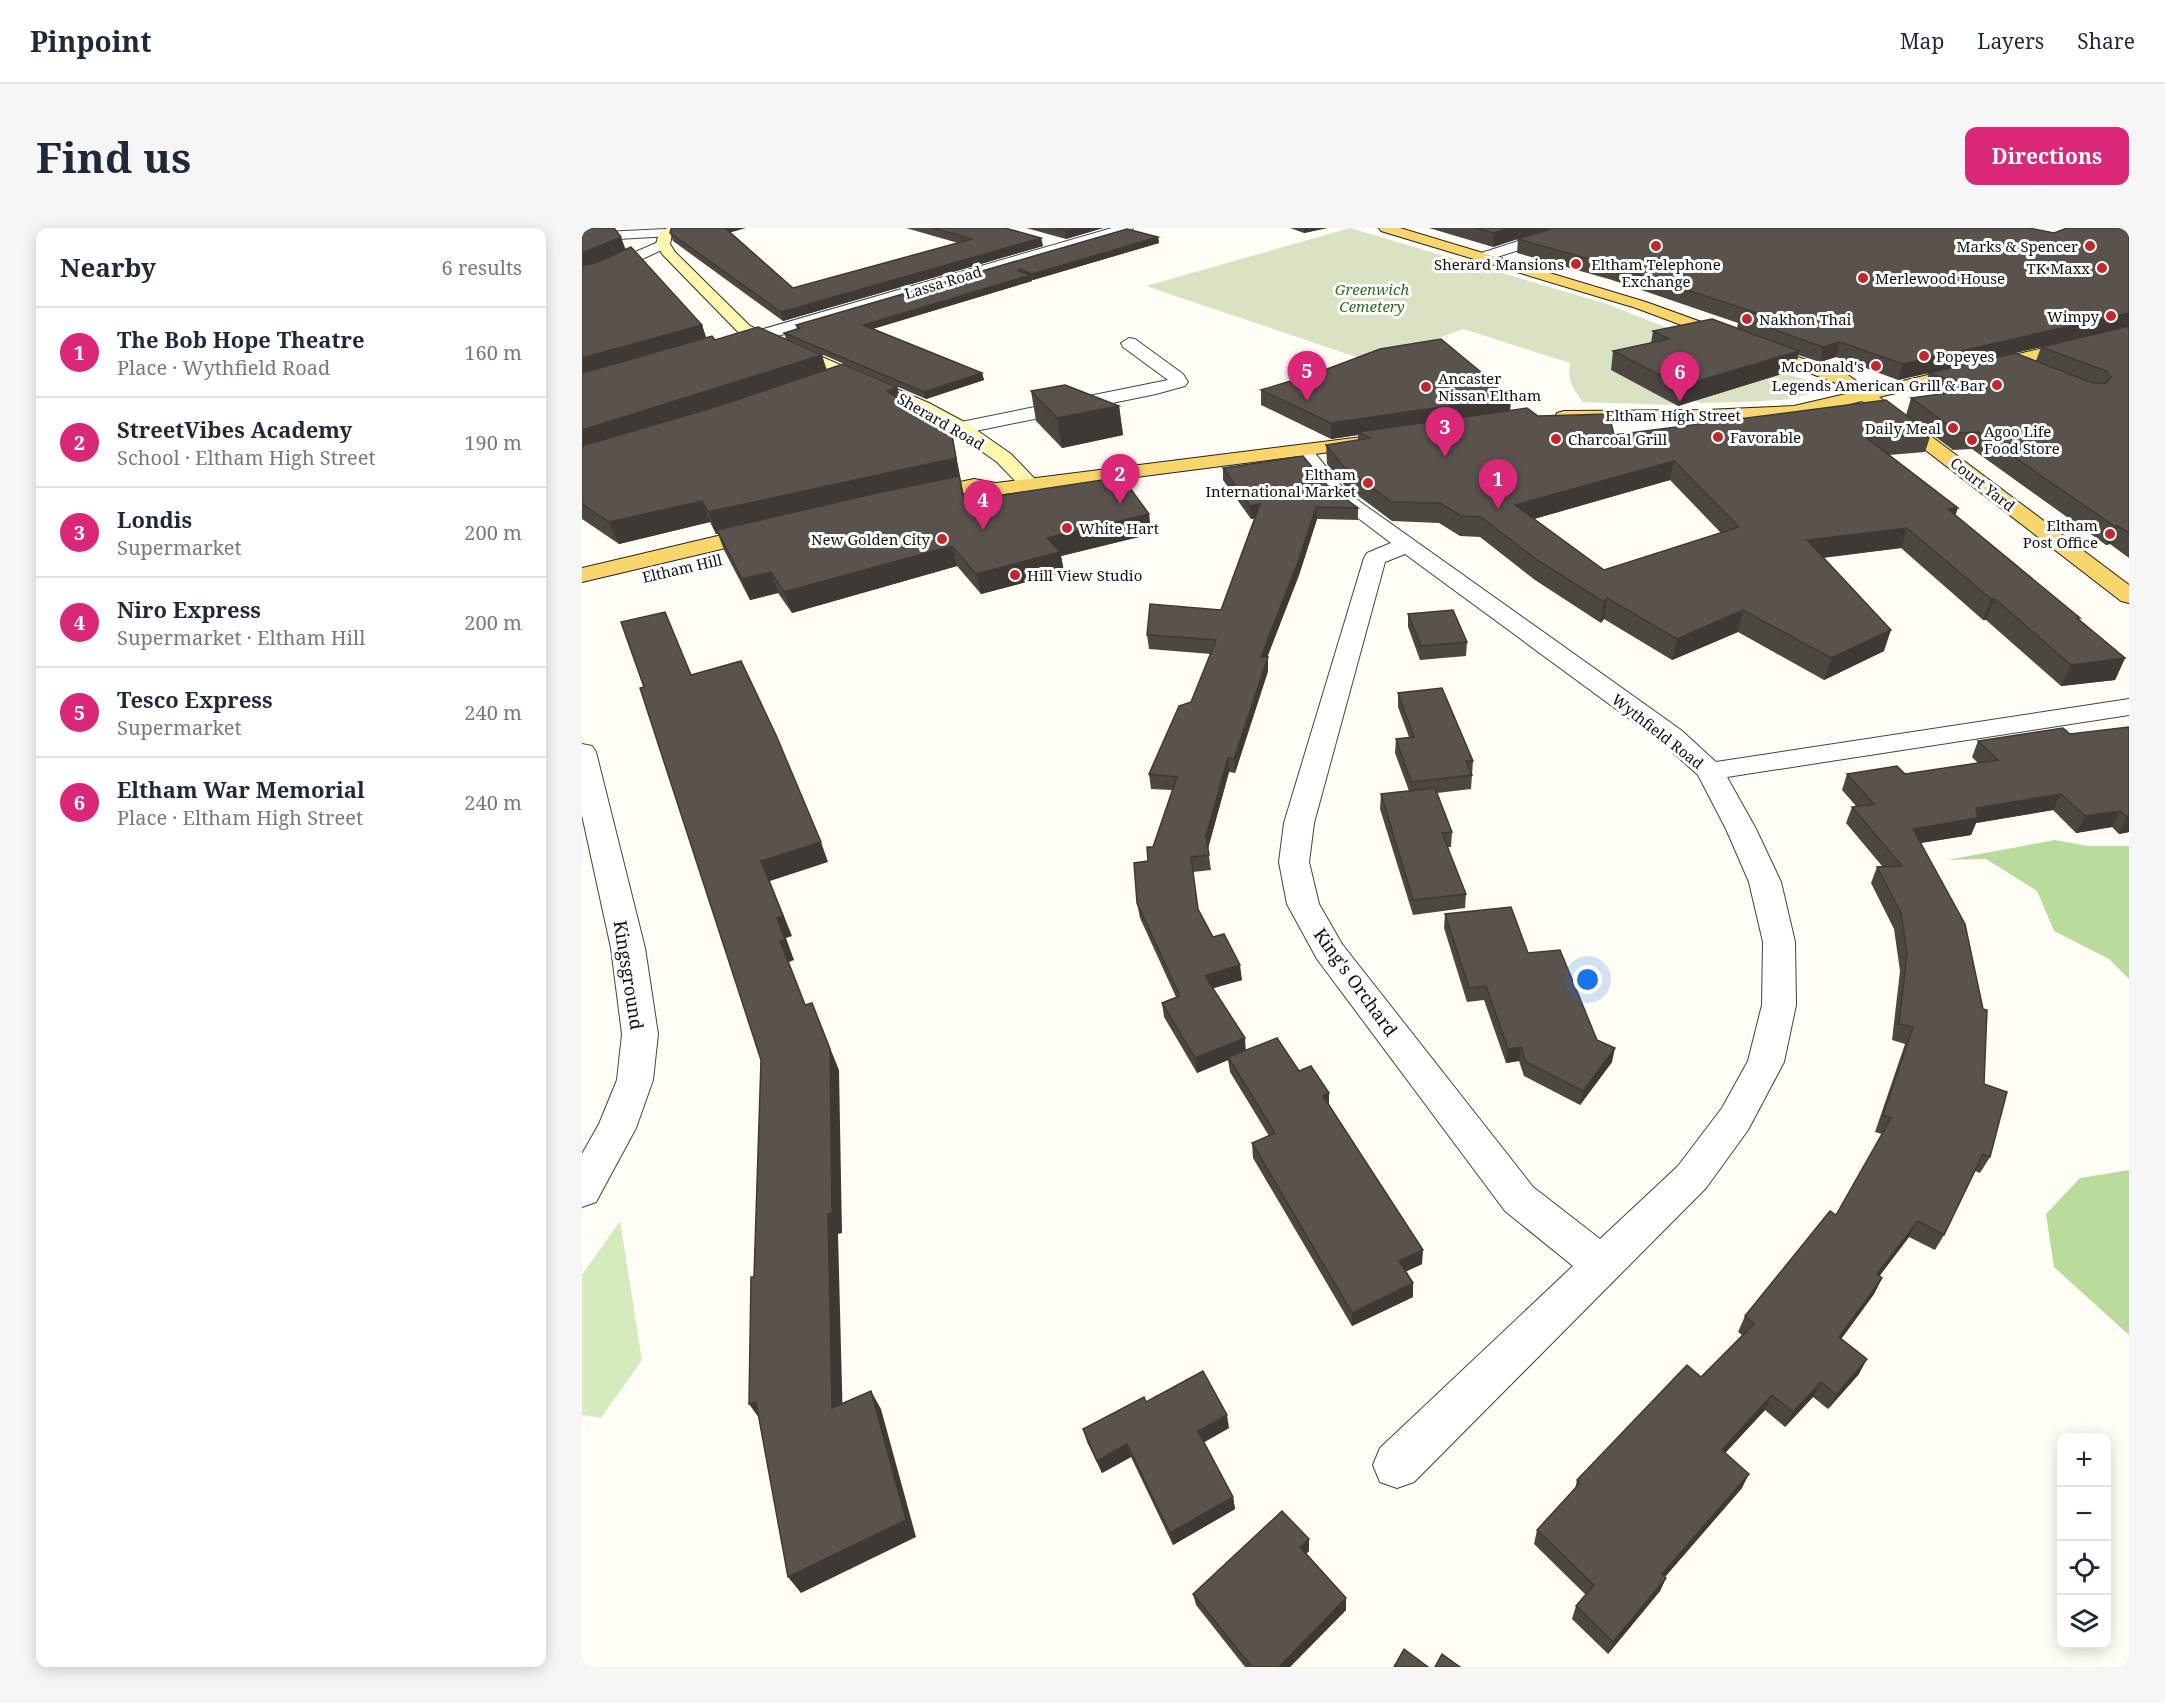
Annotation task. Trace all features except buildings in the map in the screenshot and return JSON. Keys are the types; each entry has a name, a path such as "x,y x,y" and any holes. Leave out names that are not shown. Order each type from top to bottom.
{"main road":[{"name":"Court Yard","path":"1386,228 1648,307 1842,379 2129,596"},
{"name":"Eltham High Street","path":"1547,417 1794,412 2129,333"},
{"path":"905,507 984,498 996,489 1028,483 1383,440"},
{"name":"Eltham Hill","path":"582,575 779,537 582,592"}],"street":[{"name":"Lassa Road","path":"714,349 1126,228"},
{"path":"1483,257 1573,228"},
{"path":"582,237 669,235"},
{"path":"582,280 599,274 669,235"},
{"name":"Sherard Road","path":"669,235 670,255 744,329 923,407 961,428 1004,458 1028,483"},
{"path":"1044,240 1065,246"},
{"path":"961,428 1156,389 1179,382 1178,378 1129,343"},
{"path":"2010,360 2041,373"},
{"path":"818,385 850,374"},
{"name":"Wythfield Road","path":"1303,451 1336,492 1671,736 1710,771 2129,707"},
{"name":"King's Orchard","path":"1406,545 1375,558 1299,824 1294,862 1303,904 1329,951 1519,1199 1602,1265"},
{"name":"Kingsground","path":"582,752 628,948 640,1034 635,1080 617,1128 582,1190"},
{"path":"1397,1465 1692,1177 1736,1119 1766,1062 1779,1005 1779,942 1765,882 1741,829 1710,771"}],"green space":[{"name":"Greenwich Cemetery","path":"1350,228 1607,304 1784,374 1813,381 1821,390 1781,400 1701,403 1690,400 1668,405 1583,402 1572,384 1569,374 1570,363 1463,329 1374,363 1146,286"},
{"path":"2055,840 2088,846 2129,846 2129,979 2109,959 2054,931 2037,891 1986,859 1947,860"},
{"path":"2129,1170 2129,1335 2054,1267 2046,1214 2080,1178"},
{"path":"620,1221 642,1360 601,1418 582,1415 582,1275"}],"place":[{"name":"Eltham Telephone Exchange","path":"1656,246"},
{"name":"Marks & Spencer","path":"2090,246"},
{"name":"Sherard Mansions","path":"1576,264"},
{"name":"TK Maxx","path":"2102,268"},
{"name":"Merlewood House","path":"1863,278"},
{"name":"Wimpy","path":"2111,316"},
{"name":"Nakhon Thai","path":"1747,319"},
{"name":"Popeyes","path":"1924,356"},
{"name":"McDonald's","path":"1876,366"},
{"name":"Legends American Grill & Bar","path":"1997,385"},
{"name":"Ancaster Nissan Eltham","path":"1426,387"},
{"name":"Tesco Express","path":"1307,401"},
{"name":"Eltham War Memorial","path":"1680,402"},
{"name":"Daily Meal","path":"1953,428"},
{"name":"Favorable","path":"1718,437"},
{"name":"Charcoal Grill","path":"1556,439"},
{"name":"Agoo Life Food Store","path":"1972,440"},
{"name":"Londis","path":"1445,457"},
{"name":"Eltham International Market","path":"1368,483"},
{"name":"StreetVibes Academy","path":"1120,504"},
{"name":"The Bob Hope Theatre","path":"1498,509"},
{"name":"White Hart","path":"1067,528"},
{"name":"Niro Express","path":"983,530"},
{"name":"Eltham Post Office","path":"2110,534"},
{"name":"New Golden City","path":"942,539"},
{"name":"Hill View Studio","path":"1015,575"}]}
